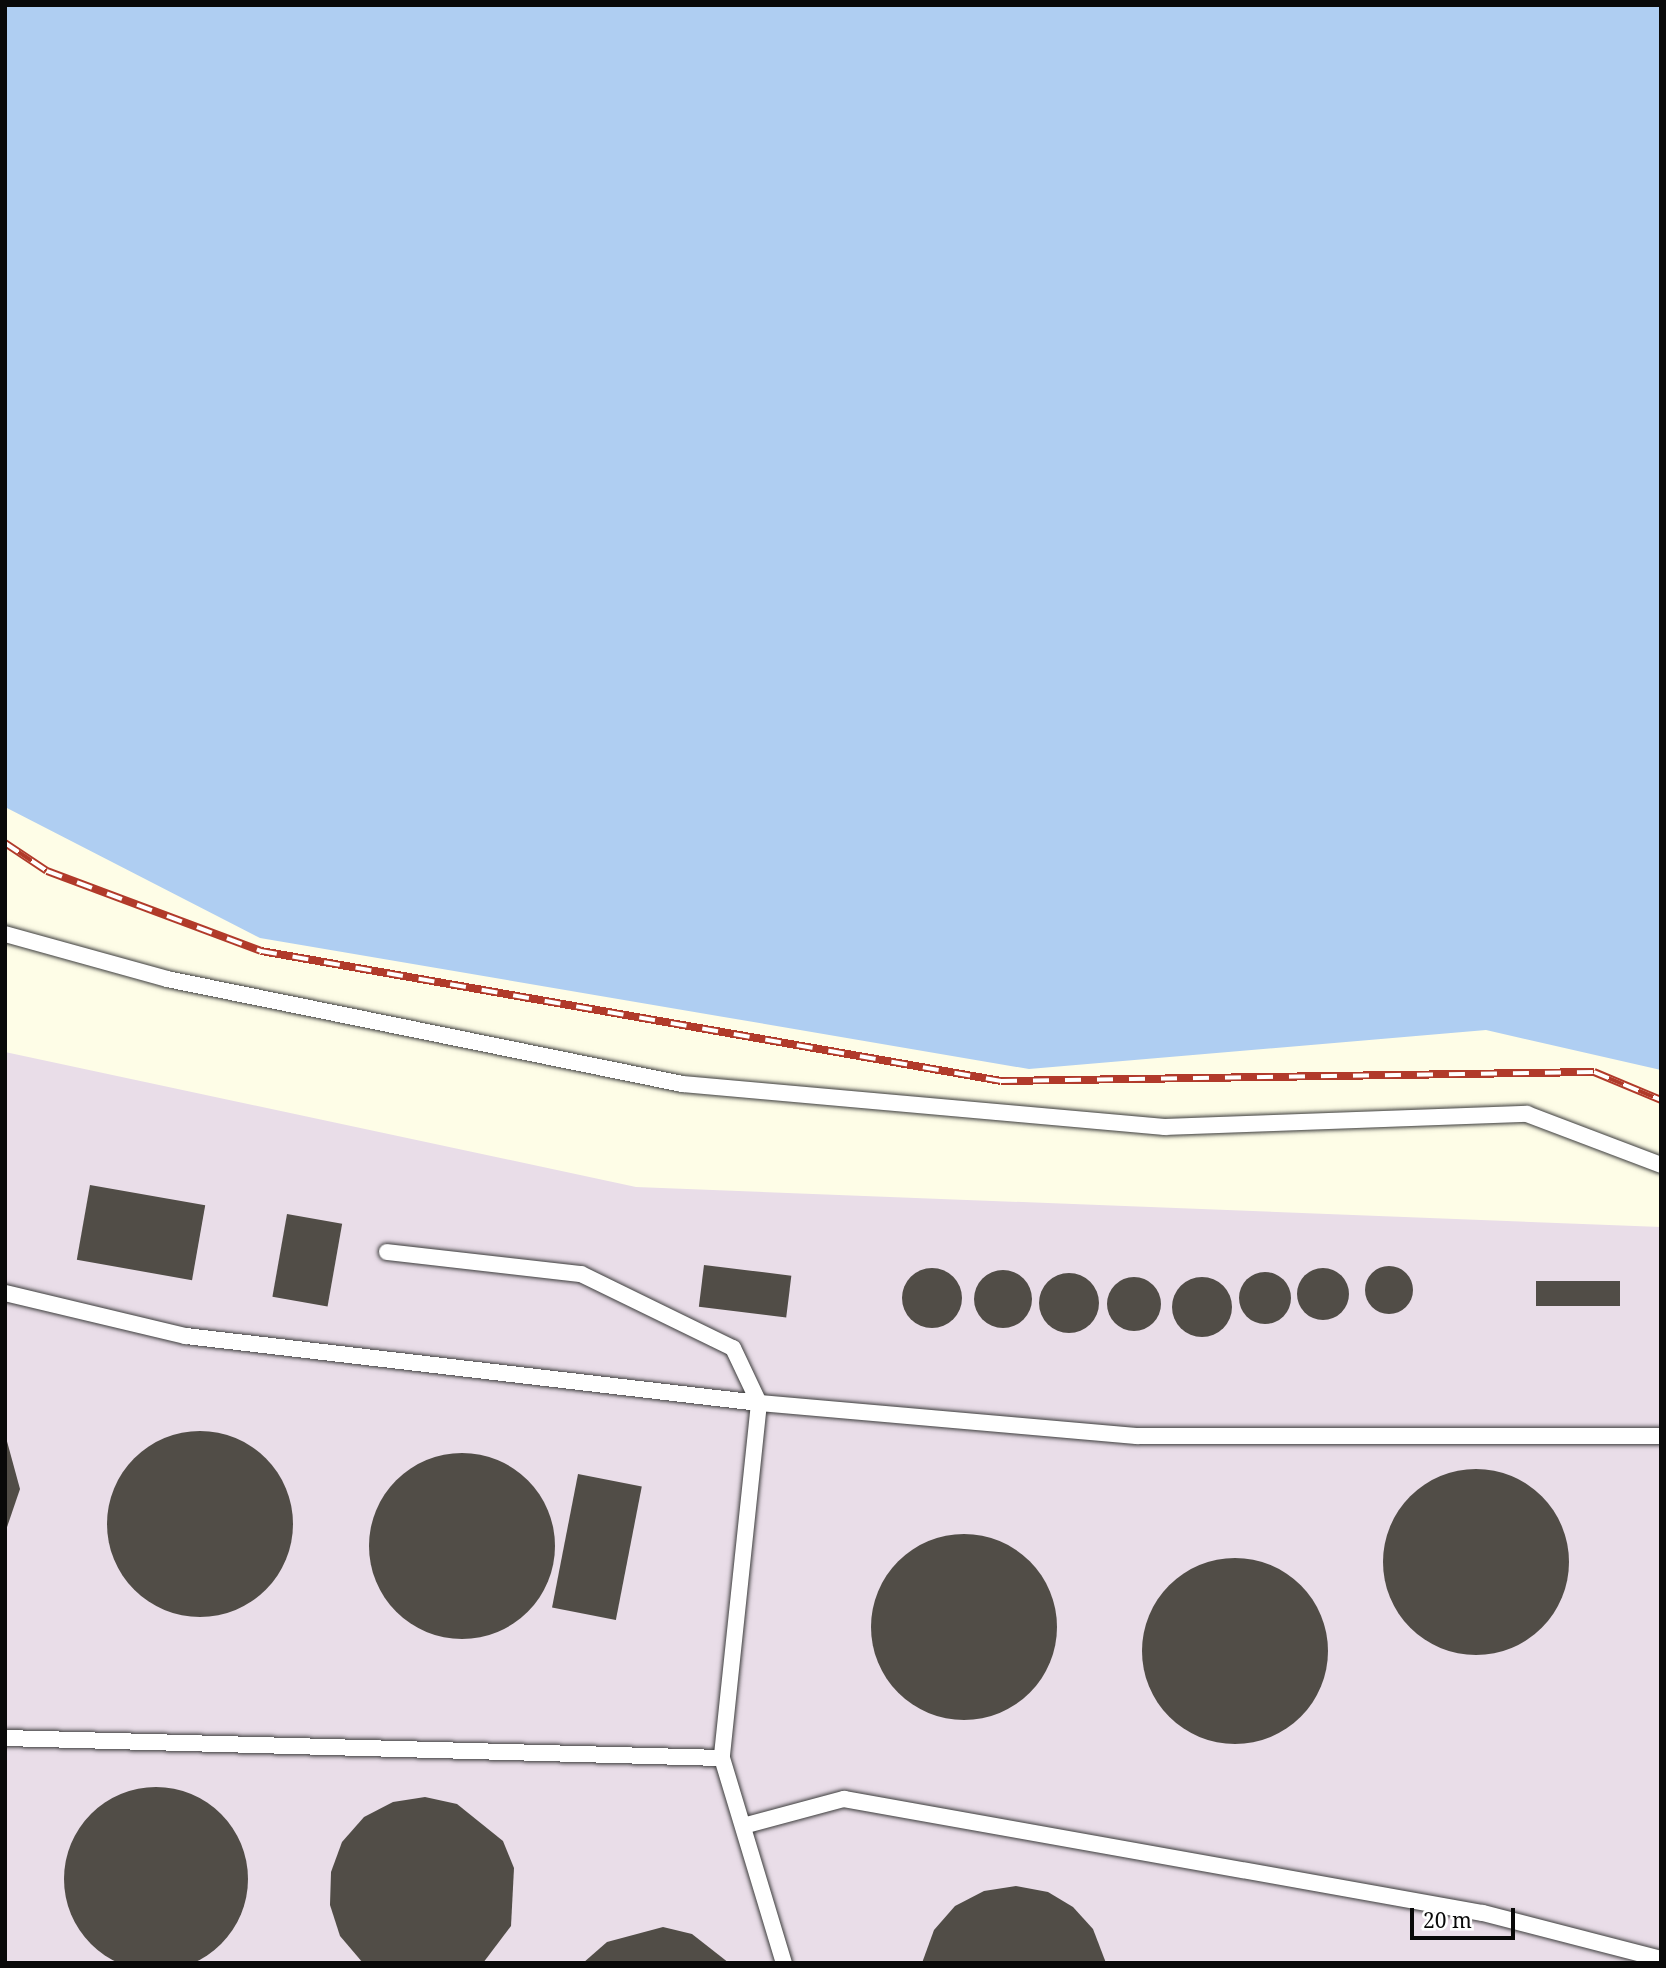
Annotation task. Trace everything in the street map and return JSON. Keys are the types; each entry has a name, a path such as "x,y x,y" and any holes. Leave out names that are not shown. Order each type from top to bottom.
{"lane":[{"path":"5,934 167,979 682,1084 1165,1127 1527,1114 1661,1165"},
{"path":"387,1252 581,1274 733,1348 759,1403 722,1758 784,1963"},
{"path":"5,1293 186,1336 759,1403 1137,1436 1661,1436"},
{"path":"5,1738 722,1758"},
{"path":"743,1826 844,1799 1483,1913 1661,1959"}],"shaded area":[{"path":"5,1052 636,1187 1661,1227 1661,1963 5,1963"}],"water":[{"path":"5,5 1661,5 1661,1070 1486,1030 1029,1069 260,938 5,807"}],"building":[{"path":"90,1185 205,1205 192,1280 77,1260"},
{"path":"287,1214 342,1224 328,1306 272,1297"},
{"path":"704,1265 791,1276 786,1317 699,1307"},
{"path":"1389,1266 1406,1273 1413,1290 1406,1307 1389,1314 1372,1307 1365,1290 1372,1273"},
{"path":"926,1268 938,1268 954,1276 960,1286 960,1310 954,1320 938,1328 926,1328 910,1320 902,1304 902,1292 910,1276"},
{"path":"1323,1268 1333,1270 1341,1276 1347,1284 1347,1304 1341,1312 1333,1318 1323,1320 1313,1318 1305,1312 1299,1304 1297,1294 1299,1284 1305,1276 1313,1270"},
{"path":"997,1270 1009,1270 1024,1278 1032,1293 1032,1305 1024,1320 1009,1328 997,1328 982,1320 974,1305 974,1293 982,1278"},
{"path":"1265,1272 1275,1274 1283,1280 1289,1288 1289,1308 1283,1316 1275,1322 1265,1324 1255,1322 1247,1316 1241,1308 1239,1298 1241,1288 1247,1280 1255,1274"},
{"path":"1069,1273 1090,1282 1099,1303 1090,1324 1069,1333 1048,1324 1039,1303 1048,1282"},
{"path":"1134,1277 1153,1285 1161,1304 1153,1323 1134,1331 1115,1323 1107,1304 1115,1285"},
{"path":"1196,1277 1208,1277 1227,1290 1232,1307 1230,1319 1219,1332 1208,1337 1196,1337 1177,1324 1172,1313 1172,1301 1185,1282"},
{"path":"1536,1281 1620,1281 1620,1306 1536,1306"},
{"path":"200,1431 236,1438 252,1446 266,1458 278,1472 286,1488 293,1524 286,1560 278,1576 266,1590 252,1602 236,1610 200,1617 164,1610 148,1602 134,1590 122,1576 114,1560 107,1524 114,1488 122,1472 134,1458 148,1446 164,1438"},
{"path":"5,1434 20,1489 5,1533"},
{"path":"462,1453 498,1460 514,1468 528,1480 540,1494 548,1510 555,1546 548,1582 540,1598 528,1612 514,1624 498,1632 462,1639 426,1632 410,1624 396,1612 384,1598 376,1582 369,1546 376,1510 384,1494 396,1480 410,1468 426,1460"},
{"path":"1476,1469 1512,1476 1528,1484 1542,1496 1554,1510 1562,1526 1569,1562 1562,1598 1554,1614 1542,1628 1528,1640 1512,1648 1476,1655 1440,1648 1424,1640 1410,1628 1398,1614 1390,1598 1383,1562 1390,1526 1398,1510 1410,1496 1424,1484 1440,1476"},
{"path":"578,1474 642,1486 616,1620 552,1608"},
{"path":"964,1534 982,1535 1000,1541 1016,1549 1030,1561 1042,1575 1050,1591 1056,1609 1056,1645 1050,1663 1042,1679 1030,1693 1016,1705 1000,1713 982,1719 964,1720 946,1719 928,1713 912,1705 898,1693 886,1679 878,1663 872,1645 871,1627 872,1609 878,1591 886,1575 898,1561 912,1549 928,1541 946,1535"},
{"path":"1235,1558 1253,1559 1271,1565 1287,1573 1301,1585 1313,1599 1321,1615 1327,1633 1327,1669 1321,1687 1313,1703 1301,1717 1287,1729 1271,1737 1253,1743 1235,1744 1217,1743 1199,1737 1183,1729 1169,1717 1157,1703 1149,1687 1143,1669 1142,1651 1143,1633 1149,1615 1157,1599 1169,1585 1183,1573 1199,1565 1217,1559"},
{"path":"156,1787 191,1794 207,1802 221,1814 233,1828 241,1844 248,1879 241,1914 233,1930 221,1944 207,1956 191,1964 156,1971 121,1964 105,1956 91,1944 79,1930 71,1914 64,1879 71,1844 79,1828 91,1814 105,1802 121,1794"},
{"path":"425,1797 457,1804 503,1841 514,1868 511,1926 483,1963 363,1963 340,1936 330,1905 331,1872 342,1842 364,1817 393,1802"},
{"path":"1016,1886 1048,1892 1073,1907 1093,1929 1106,1963 922,1963 934,1930 955,1906 984,1891"},
{"path":"663,1927 692,1934 729,1963 583,1963 607,1942"}],"railway":[{"path":"5,843 47,871 261,951 1001,1081 1594,1072 1661,1100"}]}
